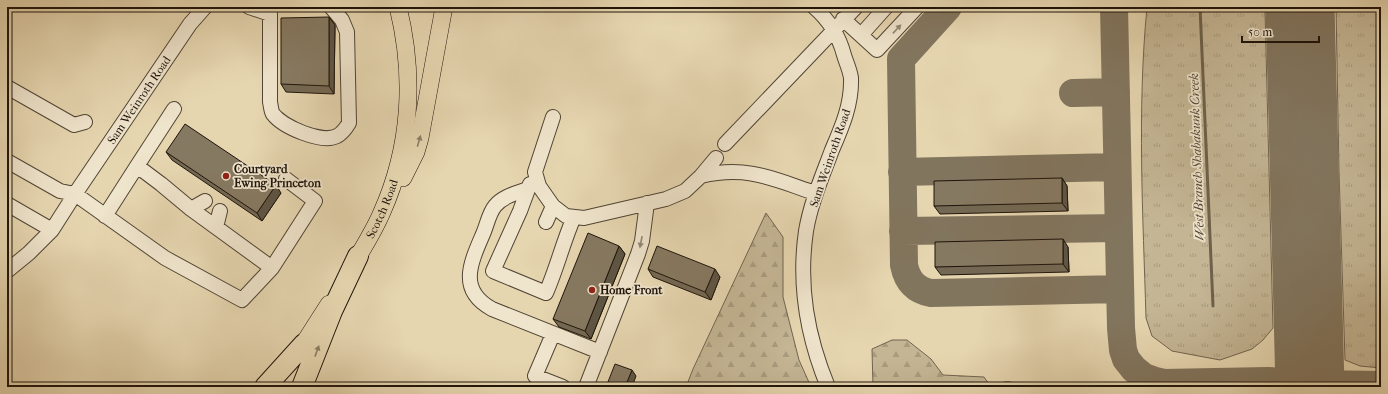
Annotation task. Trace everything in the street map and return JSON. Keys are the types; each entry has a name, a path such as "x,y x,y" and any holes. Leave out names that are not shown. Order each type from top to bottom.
{"highway":[{"path":"302,387 332,311 358,256"},
{"path":"265,387 304,344"}],"main road":[{"name":"Scotch Road","path":"276,387 358,256 382,213 398,171 408,113 409,86 403,29 398,7"},
{"path":"382,213 396,191 419,145 444,7"}],"street":[{"name":"Sam Weinroth Road","path":"7,271 30,253 52,230 190,24 205,7"},
{"path":"249,7 269,10 270,102 272,113 281,122 303,134 325,138 337,137 345,130 349,122 346,32 342,20 331,7"},
{"name":"Sam Weinroth Road","path":"814,7 838,24 839,38 851,77 848,112 815,193 806,230 803,258 803,285 810,336 828,387"},
{"path":"725,144 838,24 856,7"},
{"path":"860,35 886,7"},
{"path":"838,24 860,35 877,50 917,7"},
{"path":"7,88 74,125 85,122"},
{"path":"104,216 174,109"},
{"path":"553,117 535,172 520,211 493,271 546,293 574,217"},
{"path":"535,172 539,186 553,206 566,216 584,218 666,199 685,191 701,176 716,158"},
{"path":"7,161 60,190 75,194 165,258 242,300 272,268 315,201 286,179"},
{"path":"137,166 191,209 272,268"},
{"path":"701,176 728,171 756,173 815,193"},
{"path":"528,189 509,196 495,206 472,261 470,270 470,284 474,294 486,306 600,352"},
{"path":"191,209 205,201"},
{"path":"586,387 638,254 642,241 647,203"},
{"path":"7,204 52,230"},
{"path":"546,222 553,206"},
{"path":"216,227 220,211"},
{"path":"553,334 535,376 563,387"}],"green space":[{"path":"1147,7 1264,7 1265,10 1273,328 1263,340 1252,349 1220,360 1172,351 1152,336 1146,318 1141,124"},
{"path":"1336,7 1381,7 1381,368 1360,366 1345,360 1339,172"},
{"path":"766,213 783,237 783,297 799,360 811,387 686,387 693,369"},
{"path":"892,340 907,340 931,359 943,375 984,377 991,387 873,387 872,349"},
{"path":"1003,382 1012,382 1020,387 991,387"}],"building":[{"path":"329,17 329,86 281,84 281,18"},
{"name":"Courtyard Ewing Princeton","path":"185,124 276,185 257,213 166,152"},
{"path":"1062,178 1062,203 934,206 934,181"},
{"name":"Home Front","path":"588,233 619,246 585,331 553,319"},
{"path":"1063,239 1063,264 935,267 935,242"},
{"path":"657,246 715,269 705,292 648,269"},
{"path":"615,364 632,370 625,387 606,387"}],"waterway":[{"name":"West Branch Shabakunk Creek","path":"1200,7 1213,306"}],"taxiway":[{"path":"948,7 901,59 904,265 910,280 916,287 925,292 931,293 1120,289"},
{"path":"1114,7 1121,328 1123,350 1126,359 1134,369 1144,377 1164,383 1268,381 1310,384 1381,385"},
{"path":"1073,93 1116,92"},
{"path":"902,172 1117,167"},
{"path":"903,231 1118,228"}],"runway":[{"path":"1300,7 1310,387"}],"place":[{"name":"Courtyard Ewing Princeton","path":"226,176"},
{"name":"Home Front","path":"592,290"}]}
